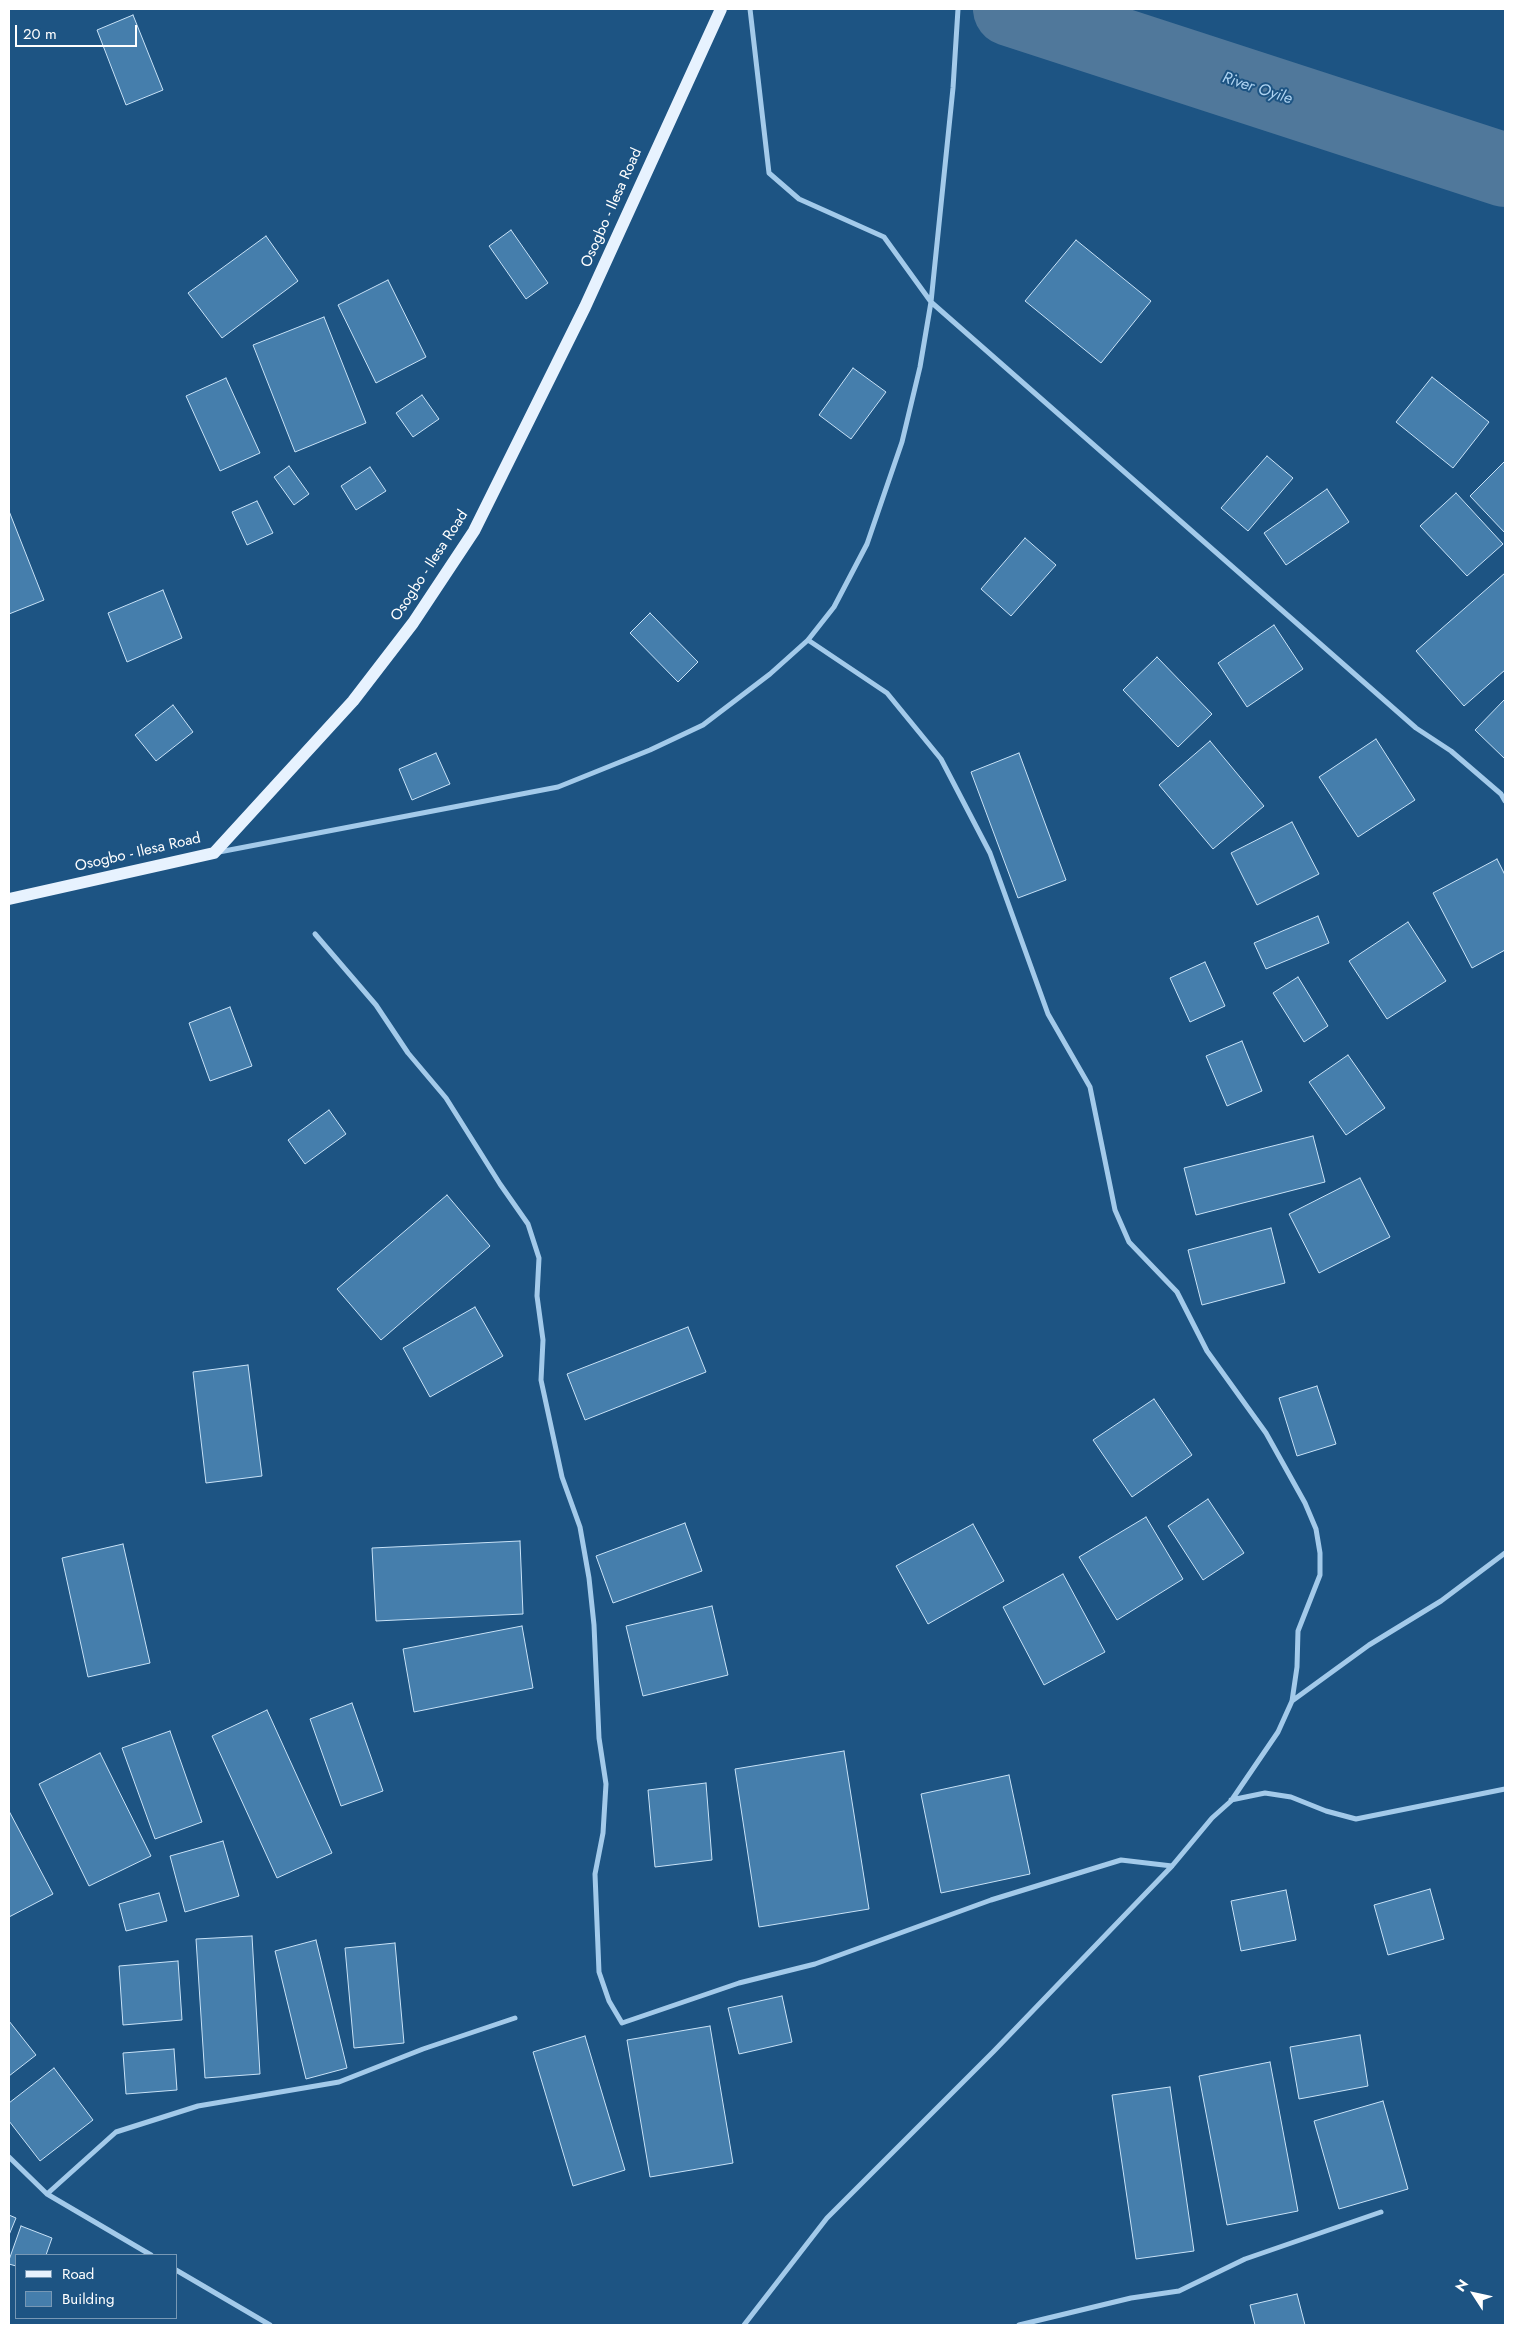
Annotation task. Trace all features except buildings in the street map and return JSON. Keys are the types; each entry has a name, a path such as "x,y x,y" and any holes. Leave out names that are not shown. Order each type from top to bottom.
{"main road":[{"name":"Osogbo - Ilesa Road","path":"9,899 214,853 353,700 413,623 474,531 585,308 721,9"}],"street":[{"path":"750,9 769,173 799,198 884,237 931,302 1408,722 1451,751 1501,794 1505,801"},
{"path":"214,853 558,787 650,750 703,725 770,674 808,640 834,607 867,544 902,442 920,367 931,302 953,88 958,9"},
{"path":"744,2325 827,2218 994,2051 1172,1866 1212,1818 1231,1801 1278,1732 1292,1702 1297,1667 1298,1631 1320,1575 1320,1552 1316,1529 1305,1503 1266,1433 1207,1351 1177,1292 1129,1242 1115,1210 1090,1087 1048,1014 990,853 941,760 887,693 808,640"},
{"path":"315,934 376,1005 408,1053 446,1098 500,1184 528,1224 539,1258 537,1296 543,1340 541,1380 562,1477 580,1527 589,1578 594,1624 599,1738 606,1784 603,1833 595,1874 599,1972 609,2001 622,2023 739,1983 816,1964 991,1900 1121,1860 1172,1866"},
{"path":"1292,1702 1369,1645 1441,1601 1505,1553"},
{"path":"1231,1801 1265,1793 1291,1797 1326,1811 1356,1819 1505,1789"},
{"path":"46,2194 116,2132 198,2106 339,2082 423,2049 515,2018"},
{"path":"9,2157 46,2194 149,2254"},
{"path":"1019,2325 1131,2298 1179,2291 1245,2259 1381,2212"},
{"path":"178,2271 270,2325"}],"waterway":[{"name":"River Oyile","path":"1010,9 1505,170"}]}
